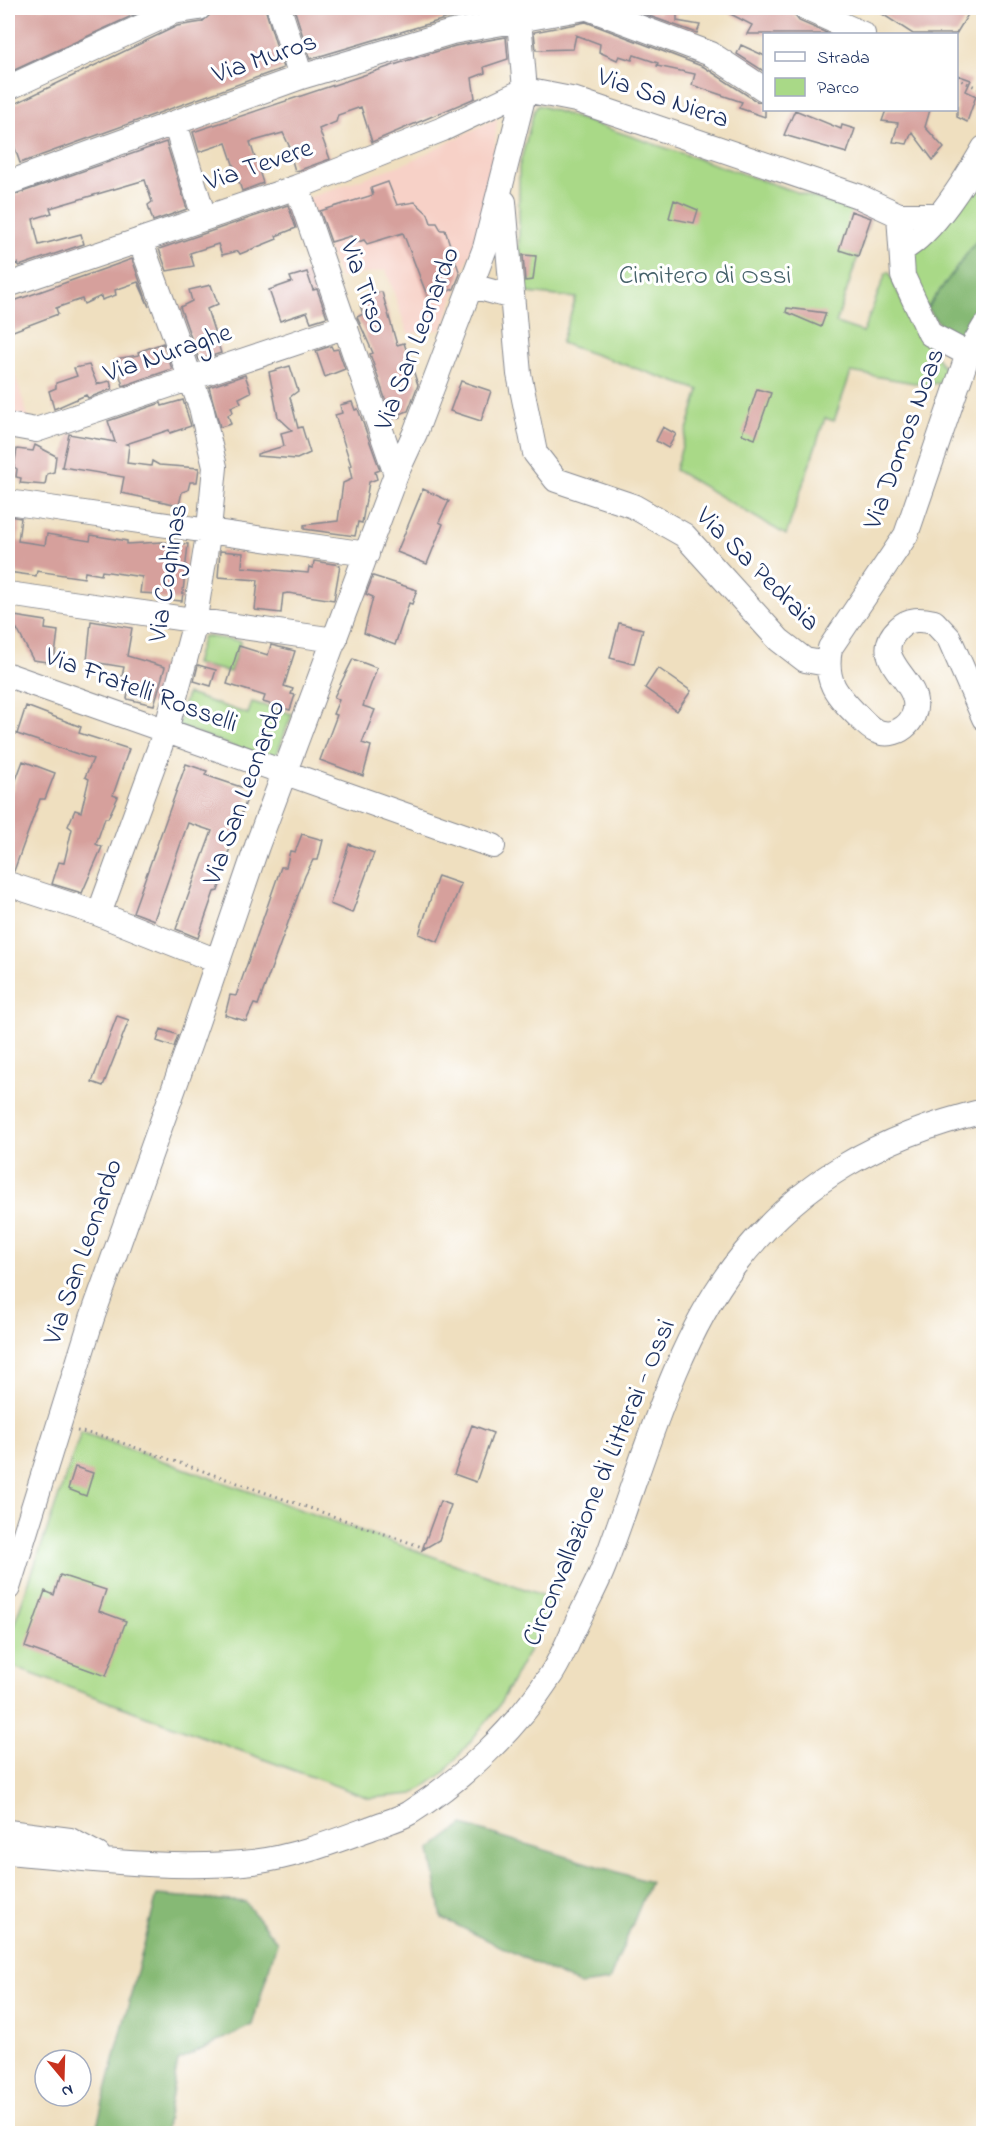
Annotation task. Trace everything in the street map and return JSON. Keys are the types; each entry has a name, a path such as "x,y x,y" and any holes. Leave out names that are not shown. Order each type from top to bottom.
{"street":[{"path":"8,88 173,12 199,8"},
{"path":"279,8 301,77"},
{"name":"Via Muros","path":"8,183 301,77 452,32 586,8 711,54 763,88"},
{"path":"805,8 861,33"},
{"name":"Via San Leonardo","path":"8,1588 92,1318 304,715 485,249 525,90 519,20"},
{"name":"Via Tevere","path":"8,285 297,187 443,129 525,90"},
{"name":"Via Sa Niera","path":"525,90 576,100 858,196 899,215"},
{"path":"175,123 204,217"},
{"path":"903,249 917,242 939,215 984,148"},
{"name":"Via Sa Pedraia","path":"502,185 519,374 535,453 556,480 633,506 684,535 779,640 805,660 827,664"},
{"name":"Via Tirso","path":"297,187 396,474"},
{"path":"939,215 899,215 903,276 957,384"},
{"name":"Via Coghinas","path":"99,914 166,730 195,621 209,529 215,467 201,407 140,240"},
{"path":"472,286 512,297"},
{"name":"Via Nuraghe","path":"8,425 36,430 346,326"},
{"name":"Via Domos Noas","path":"827,664 830,648 906,535 968,354 984,327"},
{"path":"930,334 968,354"},
{"path":"8,502 209,529 368,554"},
{"path":"8,594 335,640"},
{"path":"827,664 834,691 869,727 881,733 896,732 912,719 915,704 910,688 890,657 891,639 896,630 912,620 933,622 945,631 949,638 984,718"},
{"name":"Via Fratelli Rosselli","path":"8,675 493,846"},
{"path":"8,884 99,914 217,961"},
{"name":"Circonvallazione di Litterai - Ossi","path":"8,1852 205,1865 256,1862 319,1847 406,1814 461,1774 516,1723 552,1674 603,1569 655,1425 696,1327 732,1269 762,1232 810,1188 878,1145 936,1123 984,1111"},
{"path":"8,1832 70,1840 108,1860"}],"path":[{"path":"958,78 984,91"},
{"path":"58,1427 102,1436 428,1549"}],"shaded area":[{"path":"497,118 491,198 442,329 408,334 386,270 340,278 308,198 411,161"},
{"path":"8,354 30,422 8,418"}],"green space":[{"name":"Cimitero di Ossi","path":"538,105 871,217 836,323 863,332 886,273 889,272 908,315 944,368 947,383 920,384 851,372 834,421 825,418 786,535 675,470 699,390 561,343 576,298 519,292 519,167 534,111"},
{"path":"980,175 983,177 983,232 927,308 915,286 912,258"},
{"path":"983,232 983,302 965,338 944,330 927,308"},
{"path":"203,636 241,641 230,672 195,664"},
{"path":"187,694 248,714 252,702 292,714 274,762 178,726"},
{"path":"81,1432 556,1600 497,1709 445,1772 414,1794 369,1798 8,1665 8,1642"},
{"path":"463,1825 650,1882 609,1981 580,1985 442,1918 430,1850"},
{"path":"157,1895 245,1902 277,1942 252,2025 178,2061 165,2133 95,2133"}],"building":[{"path":"8,8 149,8 8,73"},
{"path":"244,8 265,8 283,68 20,163 11,137 8,138 8,107 177,26 202,22 212,13"},
{"path":"294,8 508,8 448,18 310,59"},
{"path":"627,8 647,8 659,13 661,8 677,13 677,21 700,25 697,33"},
{"path":"719,8 789,8 799,21 827,33 747,34 752,25"},
{"path":"873,8 972,8 957,33 911,33"},
{"path":"586,22 704,67 756,101 763,103 765,117 739,108 742,102 692,85 695,74 657,66 658,63 634,55 632,60 619,56 617,60 599,52 600,44 576,35 573,49 536,50 534,32"},
{"path":"506,37 508,59 484,67 485,73 472,78 475,98 372,142 361,107 338,115 336,122 319,129 330,159 295,171 291,157 294,156 283,133 250,142 263,183 242,191 226,143 199,152 193,132 412,59 455,46"},
{"path":"741,45 763,55 763,71 737,54"},
{"path":"958,75 971,80 966,91 976,96 967,122 957,117"},
{"path":"795,111 841,129 842,125 855,129 847,153 784,135"},
{"path":"886,111 930,111 925,127 944,148 933,160 912,132 907,144 893,142 898,123 882,121"},
{"path":"166,142 187,209 153,221 148,205 152,202 145,180 50,208 52,213 33,219 39,245 81,234 84,244 19,266 18,263 8,267 8,197"},
{"path":"388,182 397,205 415,202 428,214 431,223 437,223 441,230 445,230 460,274 454,289 428,298 403,233 367,244 364,240 355,243 351,236 331,242 320,211 373,195 371,188"},
{"path":"674,200 698,210 694,223 669,218"},
{"path":"288,205 296,228 276,236 277,239 240,254 238,251 222,255 218,244 190,253 194,266 167,271 159,249"},
{"path":"851,211 871,218 858,256 839,250"},
{"path":"523,255 536,256 533,280 525,281"},
{"path":"132,259 149,307 138,282 115,290 116,295 102,300 101,296 84,304 82,299 56,308 58,314 8,333 8,303"},
{"path":"307,272 313,290 317,289 327,317 311,322 307,312 280,321 269,290 292,282 290,277"},
{"path":"211,285 218,304 207,309 221,353 199,360 180,307 192,301 189,290"},
{"path":"382,292 397,345 404,343 418,385 408,411 400,414 401,417 392,419 370,354 373,353 357,317 363,314 360,305 369,302 367,294"},
{"path":"787,308 826,313 821,327 786,312"},
{"path":"163,343 172,369 123,386 115,359 139,355 138,352"},
{"path":"331,346 333,350 338,349 345,369 325,377 316,351"},
{"path":"89,365 97,384 110,381 112,389 88,398 86,395 54,409 49,391 56,388 56,383 77,376 74,368"},
{"path":"290,366 298,391 290,397 298,428 302,427 310,453 297,459 257,456 257,454 284,446 281,433 292,430 278,417 269,372"},
{"path":"245,375 251,392 239,398 241,403 231,407 233,412 228,415 231,424 220,427 209,387"},
{"path":"461,381 491,391 481,421 450,411"},
{"path":"757,389 771,393 755,439 742,434"},
{"path":"183,400 191,426 170,433 169,430 126,444 129,445 127,463 151,466 152,461 159,465 199,468 197,482 190,482 188,490 182,492 179,505 121,493 124,477 62,467 69,434 115,442 108,421 161,403 162,406"},
{"path":"352,402 355,410 358,409 380,470 375,472 377,479 369,482 362,523 358,522 355,536 304,529 304,525 338,521 343,483 352,479 349,466 351,465 335,415 342,413 340,405"},
{"path":"663,427 676,434 668,448 656,441"},
{"path":"35,445 56,456 54,472 47,474 45,485 20,483 21,478 16,477 17,469 14,467 17,449 33,451"},
{"path":"423,489 449,501 439,522 443,524 427,564 397,552"},
{"path":"8,516 21,518 18,541 45,545 47,534 90,541 91,535 127,541 127,544 162,542 188,544 182,601 158,599 158,594 140,593 142,577 102,571 101,575 85,572 84,578 37,571 36,576 8,572"},
{"path":"220,551 243,553 242,567 308,573 309,567 313,568 314,561 340,565 334,600 288,593 283,594 281,613 255,610 258,580 218,577"},
{"path":"373,576 417,590 412,604 409,603 395,645 364,633 373,597 366,594"},
{"path":"8,615 46,621 45,629 58,631 54,663 33,660 17,629 8,652"},
{"path":"91,621 132,628 127,656 165,667 154,705 127,699 128,692 119,691 124,667 87,661"},
{"path":"619,623 643,629 634,664 610,658"},
{"path":"271,645 295,651 284,686 293,689 291,694 295,695 290,710 263,702 265,696 227,684 239,646 268,655"},
{"path":"353,659 377,668 363,706 375,710 362,743 371,746 363,776 320,760 337,715 333,714 339,700 334,697"},
{"path":"198,665 216,670 211,686 194,681"},
{"path":"658,668 691,691 677,711 645,688"},
{"path":"26,706 81,727 79,733 129,749 113,795 118,797 108,818 105,818 96,844 102,847 82,893 52,884 59,862 64,863 72,829 68,826 75,810 81,812 89,779 85,777 93,759 17,734"},
{"path":"23,761 55,773 45,799 40,799 14,871 8,870 8,801"},
{"path":"186,764 207,771 205,775 250,790 220,877 222,879 218,891 214,892 198,938 176,929 212,831 188,823 154,920 133,912"},
{"path":"302,834 323,840 318,860 313,860 305,876 258,1005 254,1004 246,1021 225,1015 230,995 236,996 281,867 286,867 290,851 295,852"},
{"path":"349,844 374,853 352,913 330,904"},
{"path":"438,876 461,884 438,942 419,934"},
{"path":"117,1016 129,1020 103,1086 92,1082"},
{"path":"161,1029 178,1035 174,1047 157,1041"},
{"path":"472,1425 493,1433 476,1482 454,1474"},
{"path":"75,1467 93,1473 86,1496 68,1489"},
{"path":"440,1501 451,1505 439,1540 422,1550"},
{"path":"60,1575 106,1590 99,1611 126,1621 106,1676 25,1647 45,1591 54,1595"}]}
